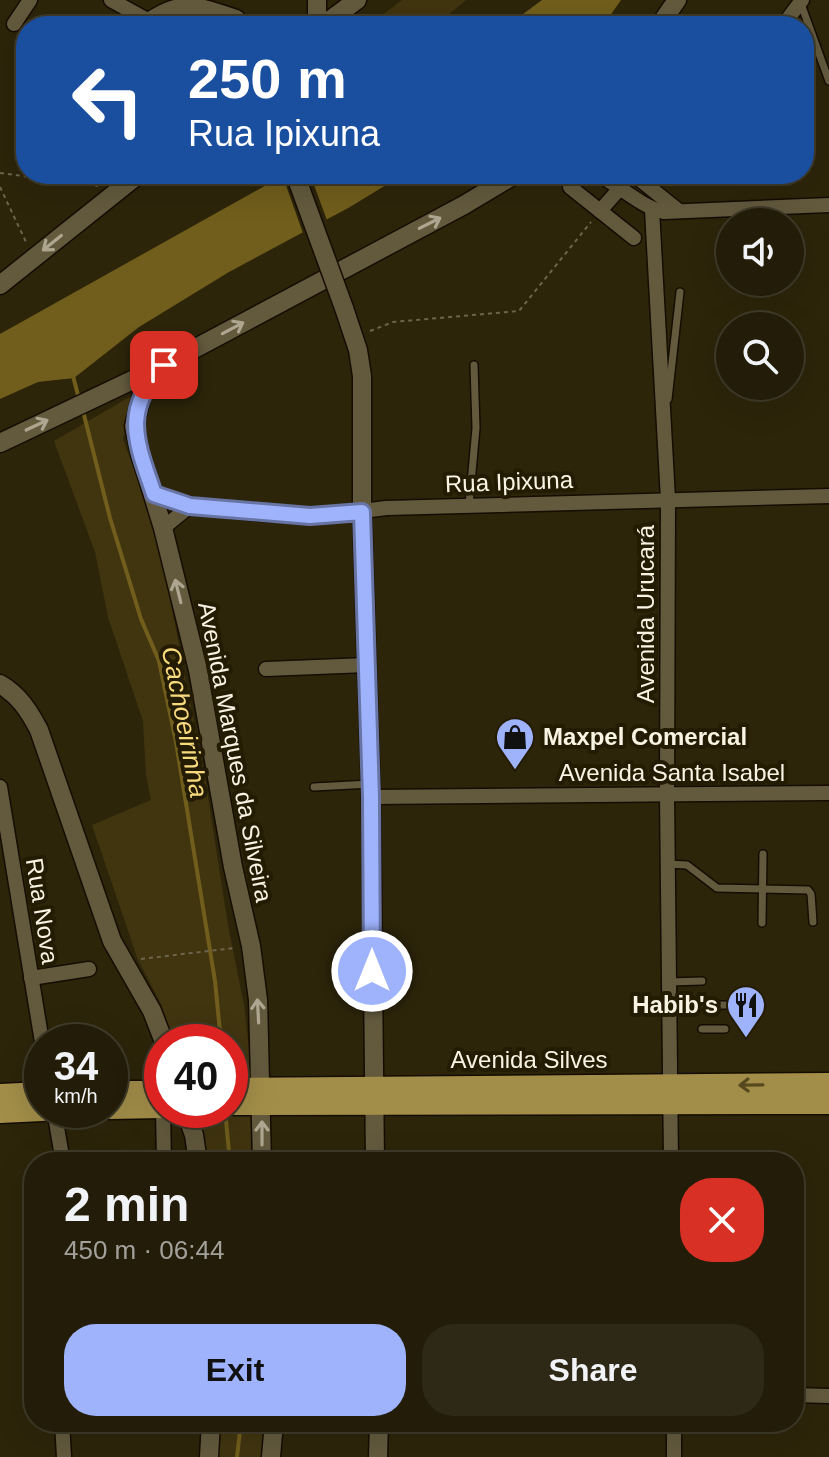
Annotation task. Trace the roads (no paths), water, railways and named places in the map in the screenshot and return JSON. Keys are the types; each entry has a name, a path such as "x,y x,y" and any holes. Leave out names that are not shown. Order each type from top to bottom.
{"main road":[{"name":"Avenida Silves","path":"248,1096 670,1094 829,1084"},
{"path":"0,1095 24,1094"},
{"name":"Avenida Silves","path":"670,1094 829,1103"},
{"path":"0,1112 24,1111"}],"street":[{"path":"111,0 134,16"},
{"path":"334,16 357,0"},
{"path":"156,16 177,5 195,7 220,16"},
{"path":"0,285 126,184"},
{"path":"299,184 354,338 362,376 375,1152"},
{"path":"0,443 164,365 499,184"},
{"path":"616,184 652,210 829,205"},
{"path":"645,184 679,211"},
{"path":"570,187 634,238"},
{"path":"600,211 621,187"},
{"name":"Avenida Urucará","path":"652,210 668,499 667,864 671,1152"},
{"name":"Avenida Marques da Silveira","path":"164,365 142,395 134,426 198,670 233,867 251,946 258,1000 248,1087"},
{"name":"Rua Ipixuna","path":"154,494 190,506 310,516 386,508 829,496"},
{"path":"163,528 190,506"},
{"path":"266,669 367,665"},
{"path":"0,684 15,693 39,730 112,941 157,1024"},
{"name":"Rua Nova","path":"0,787 39,1024"},
{"name":"Avenida Santa Isabel","path":"370,790 667,795 829,793"},
{"path":"31,978 89,969"},
{"name":"Avenida Marques da Silveira","path":"248,1100 260,1152"},
{"path":"57,1128 61,1152"},
{"path":"163,1128 164,1152"},
{"path":"190,1128 196,1152"},
{"path":"804,1395 829,1396"},
{"path":"63,1432 64,1457"},
{"path":"209,1457 210,1432"},
{"path":"271,1457 273,1432"},
{"path":"378,1457 379,1432"},
{"path":"674,1432 674,1457"}],"lane":[{"path":"814,38 829,81"},
{"path":"664,429 680,292"},
{"path":"469,505 476,428 474,365"},
{"name":"Avenida Santa Isabel","path":"314,787 370,790"},
{"path":"762,923 763,854"},
{"path":"667,864 687,865 717,888 808,890 813,922"},
{"path":"668,982 702,981"},
{"path":"669,1006 725,1005"},
{"path":"702,1029 725,1029"}],"waterway":[{"name":"Cachoeirinha","path":"73,376 79,399"},
{"name":"Cachoeirinha","path":"83,411 110,518 141,619 159,661 176,742 219,1024"},
{"name":"Cachoeirinha","path":"227,1128 229,1152"},
{"name":"Cachoeirinha","path":"237,1457 240,1432"}],"place":[{"name":"Maxpel Comercial","path":"515,771"},
{"name":"Habib's","path":"746,1039"}]}
